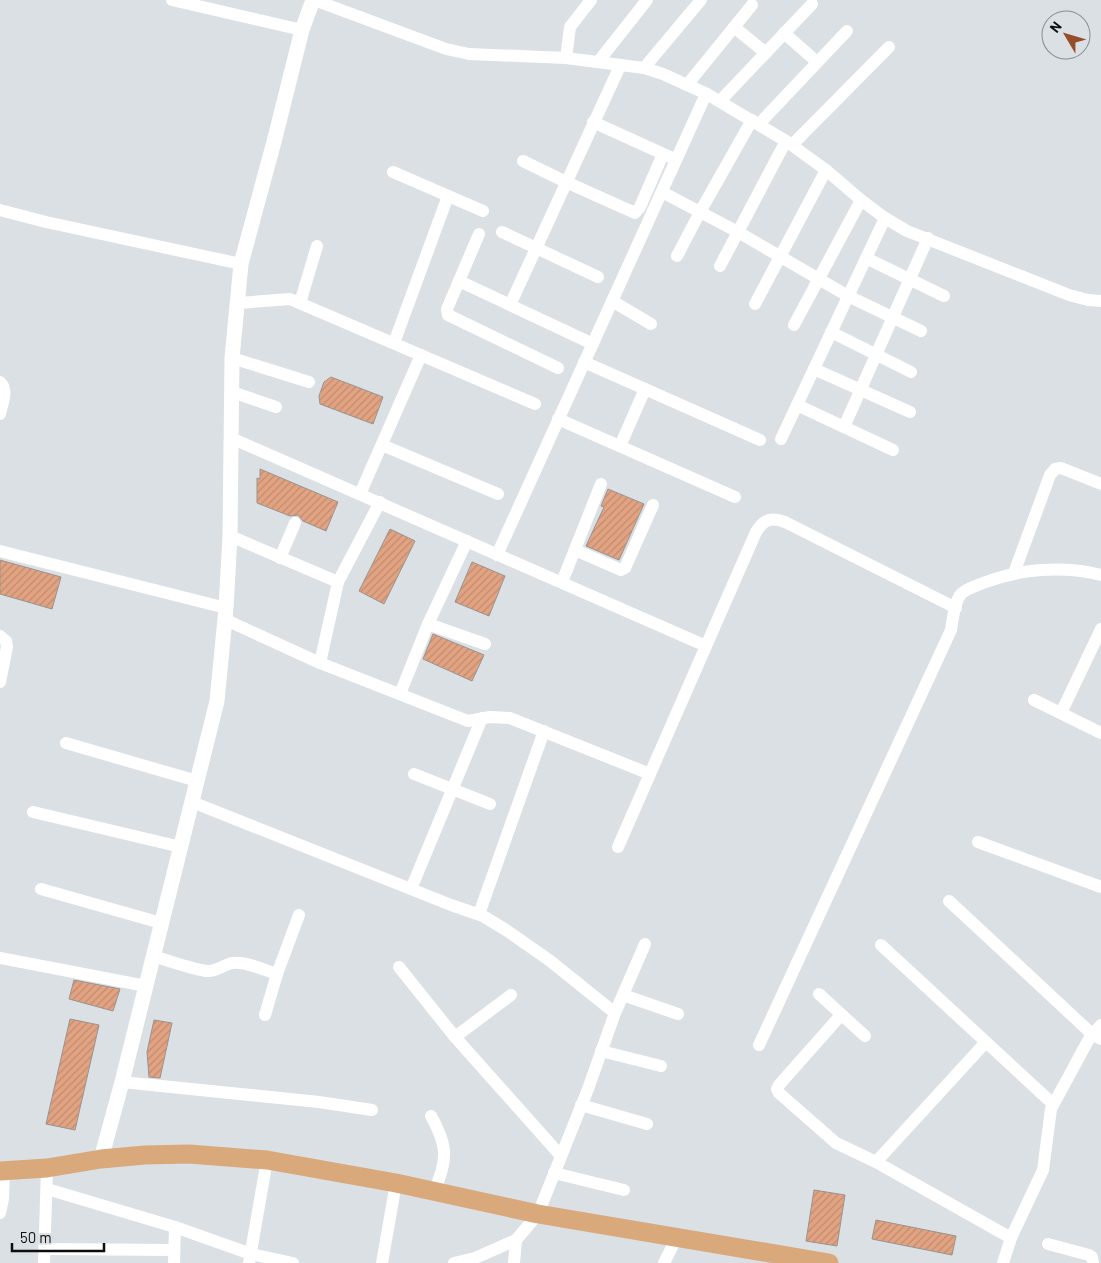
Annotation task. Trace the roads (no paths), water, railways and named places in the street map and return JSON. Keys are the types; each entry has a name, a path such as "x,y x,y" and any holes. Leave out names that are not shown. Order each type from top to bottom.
{"main road":[{"path":"2,1171 47,1168 101,1159 145,1155 189,1154 267,1160 396,1183 538,1214 829,1263"}],"street":[{"path":"172,0 302,30"},
{"path":"101,1159 154,956 217,701 226,614 230,536 232,358 239,303 241,264 302,30 314,0 446,49 469,54 566,58 644,68 663,74 720,101 789,143 826,170 885,218 907,231 1069,295 1088,300 1101,300"},
{"path":"566,58 570,27 591,0"},
{"path":"598,62 647,0"},
{"path":"644,68 701,0"},
{"path":"720,101 812,4"},
{"path":"687,85 752,5"},
{"path":"734,27 766,53"},
{"path":"677,256 700,212 756,122 847,31"},
{"path":"784,33 817,62"},
{"path":"720,266 789,143 889,48"},
{"path":"510,305 620,66"},
{"path":"497,554 706,94"},
{"path":"593,122 676,160"},
{"path":"523,160 635,213 640,207 663,154"},
{"path":"755,304 826,170"},
{"path":"393,172 482,211"},
{"path":"662,192 738,232 848,296 921,331"},
{"path":"394,343 448,196"},
{"path":"794,325 861,200"},
{"path":"0,210 46,222 241,264"},
{"path":"782,439 885,218"},
{"path":"502,232 598,277"},
{"path":"478,234 447,309 448,315 558,368"},
{"path":"844,427 928,238"},
{"path":"300,303 317,246"},
{"path":"866,258 944,296"},
{"path":"459,281 592,344"},
{"path":"239,303 282,299 300,303 536,404"},
{"path":"612,301 650,324"},
{"path":"831,332 911,372"},
{"path":"360,494 421,354"},
{"path":"232,358 309,382"},
{"path":"584,362 760,440"},
{"path":"814,369 910,412"},
{"path":"0,382 4,386 5,392 0,414"},
{"path":"620,446 645,389"},
{"path":"232,392 276,407"},
{"path":"797,405 893,450"},
{"path":"558,419 736,497"},
{"path":"231,438 706,646"},
{"path":"382,445 498,494"},
{"path":"1014,573 1050,474 1055,469 1061,468 1101,484"},
{"path":"562,582 601,484"},
{"path":"320,663 338,582 380,502"},
{"path":"575,550 621,570 625,568 653,505"},
{"path":"618,847 756,532 761,524 768,519 775,518 785,522 956,608"},
{"path":"280,558 296,523"},
{"path":"230,536 338,582"},
{"path":"400,694 428,624 467,541"},
{"path":"0,551 226,614 320,663 468,721 482,718 510,718 650,774"},
{"path":"759,1045 951,630 958,599 972,588 1014,573 1063,570 1101,575"},
{"path":"428,624 485,644"},
{"path":"1061,713 1101,629"},
{"path":"0,636 6,642 7,647 0,682"},
{"path":"1034,700 1101,733"},
{"path":"411,890 482,718"},
{"path":"479,914 544,731"},
{"path":"66,743 197,781"},
{"path":"414,774 490,804"},
{"path":"192,802 411,890 479,914 549,960 615,1013"},
{"path":"33,812 180,847"},
{"path":"978,842 1101,887"},
{"path":"41,889 161,923"},
{"path":"949,901 1098,1033 1053,1104 1049,1114 1043,1170 1011,1238 1003,1263"},
{"path":"265,1015 277,974 299,915"},
{"path":"454,1263 474,1260 516,1240 538,1214 615,1013 645,944"},
{"path":"881,945 1053,1104"},
{"path":"154,956 207,971 217,970 234,963 242,963 277,974"},
{"path":"0,958 146,986"},
{"path":"399,966 455,1038 561,1156"},
{"path":"818,994 865,1036"},
{"path":"455,1038 511,995"},
{"path":"623,995 678,1014"},
{"path":"841,1015 779,1085 778,1093 836,1143 876,1162 1011,1238"},
{"path":"876,1162 986,1042"},
{"path":"601,1050 661,1066"},
{"path":"122,1082 319,1102 372,1110"},
{"path":"581,1105 647,1124"},
{"path":"431,1116 441,1133 445,1153 442,1173 434,1191"},
{"path":"250,1258 267,1160"},
{"path":"44,1263 48,1190 47,1168"},
{"path":"0,1213 3,1199 2,1171"},
{"path":"554,1173 624,1190"},
{"path":"382,1263 396,1183"},
{"path":"48,1190 175,1227 250,1258 293,1263"},
{"path":"45,1249 174,1256 175,1227"},
{"path":"664,1263 678,1237"},
{"path":"514,1263 516,1240"},
{"path":"1048,1244 1089,1254 1092,1256 1092,1263"}]}
